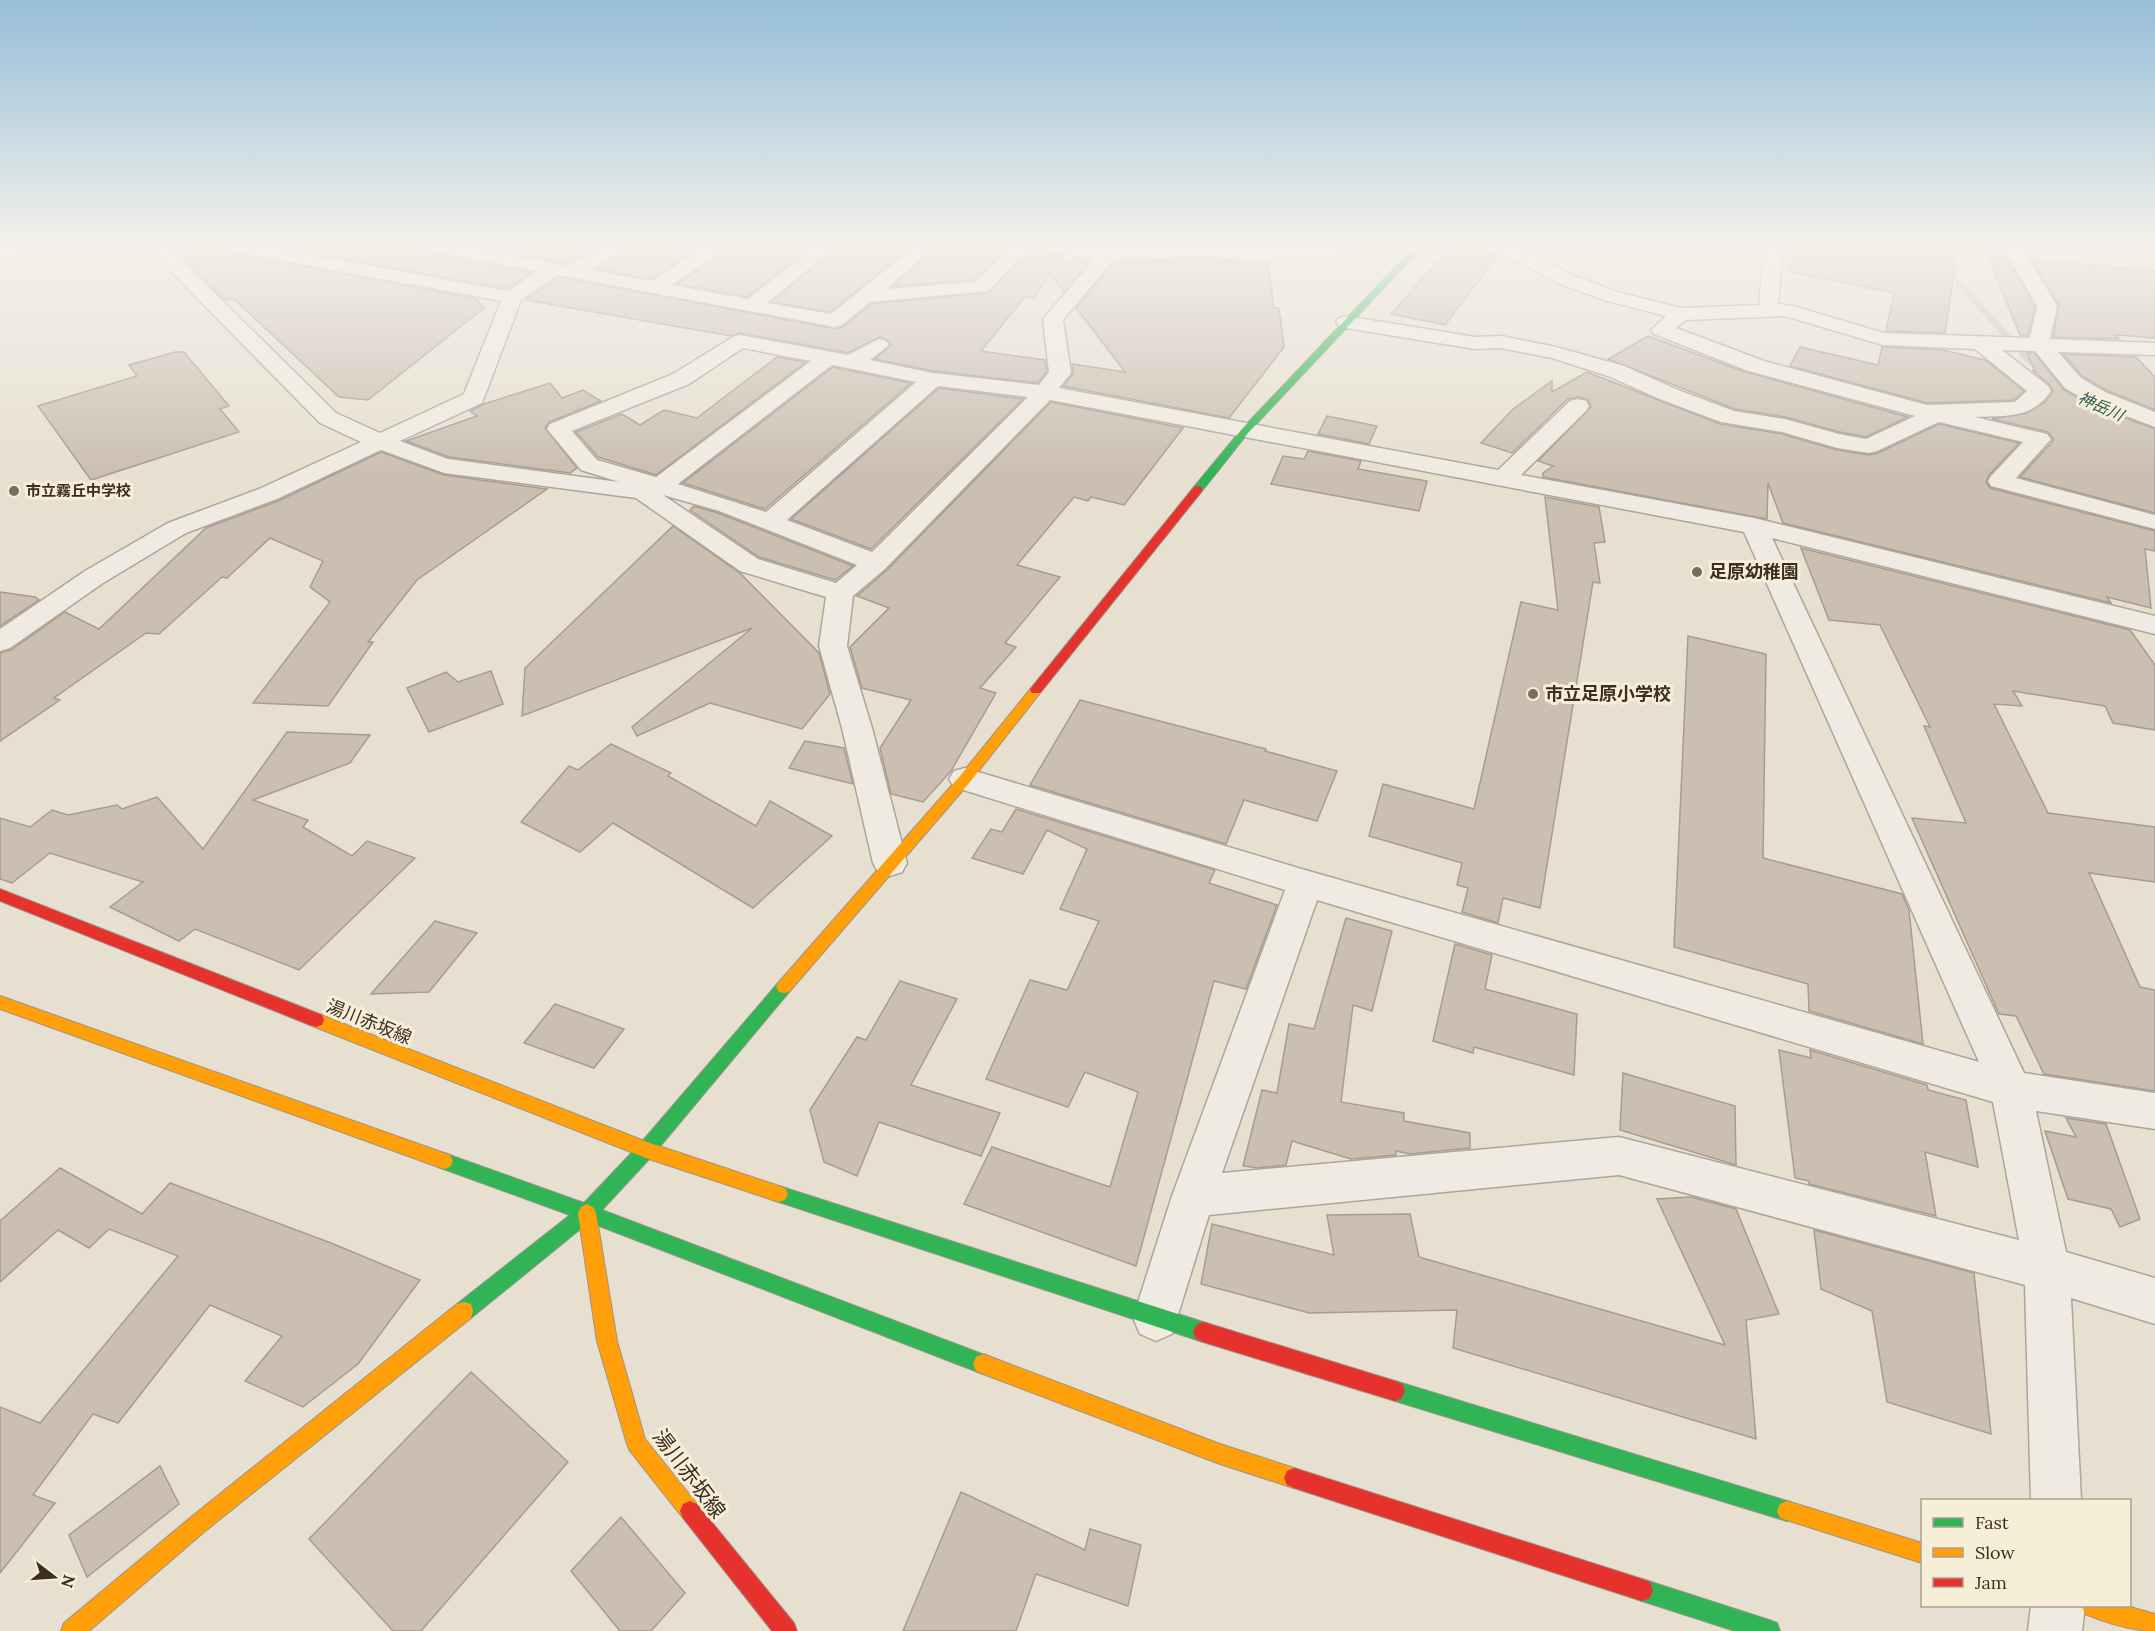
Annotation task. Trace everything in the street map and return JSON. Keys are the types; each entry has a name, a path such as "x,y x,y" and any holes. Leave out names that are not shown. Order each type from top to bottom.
{"street":[{"path":"232,321 328,418 380,442 444,466 643,492 749,565 840,593"},
{"path":"0,642 94,577 177,528 268,494 474,398 503,321"},
{"path":"890,863 857,728 833,646 840,593 876,563 1046,392 1060,373 1053,321"},
{"path":"1672,321 1661,330 1756,366 2039,439 2000,481 2152,522"},
{"path":"1823,321 1883,339 2155,349"},
{"path":"2039,343 2044,321"},
{"path":"72,1631 197,1525 587,1213 646,1150 890,863 965,779 1245,431 1347,322 1475,344 1501,342 1556,352 1616,371 1670,395 1729,417 1785,426 1837,441 1869,446 1932,413 2021,408 2040,391 1980,342"},
{"path":"876,563 728,506 589,465 558,429 681,378 740,341 933,379 1046,392 1754,526 2153,627"},
{"path":"2039,343 2073,383 2097,397 2155,420"},
{"path":"851,362 879,345"},
{"path":"660,486 828,358"},
{"path":"770,522 933,379"},
{"path":"1503,479 1578,406"},
{"path":"1754,526 2011,1089 2048,1269 2056,1499"},
{"path":"965,779 1305,883 2011,1089 2155,1110"},
{"path":"1156,1318 1193,1197 1305,883"},
{"name":"湯川赤坂線","path":"0,895 646,1150 1156,1318 1921,1552"},
{"path":"0,1002 587,1213 1220,1454 1769,1631"},
{"path":"1193,1197 1619,1156 2048,1269 2155,1301"},
{"name":"湯川赤坂線","path":"587,1213 607,1341 637,1444 786,1631"},
{"path":"2055,1631 2058,1607"},
{"path":"2099,1607 2155,1625"}],"building":[{"path":"258,321 467,321 368,400 339,397"},
{"path":"646,321 794,321 836,329 850,321 1005,321 981,351 1045,360 1047,371 1038,383 933,371 875,359 891,345 888,340 880,337 848,353 740,333 731,336"},
{"path":"1086,321 1281,321 1284,347 1229,418 1063,386 1073,374 1072,364 1125,372"},
{"path":"1426,321 1448,321 1445,325"},
{"path":"1888,321 1947,321 1945,333 1886,331"},
{"path":"2014,321 2031,321 2028,336 2020,335"},
{"path":"2056,321 2155,321 2155,338 2115,335 2119,339 2053,337"},
{"path":"1648,336 1742,371 1908,417 1866,437 1840,432 1785,417 1735,409 1608,359"},
{"path":"1800,347 1878,365 1882,347 1943,350 1985,360 2024,391 2014,400 1927,403 1790,366"},
{"path":"175,352 184,352 229,406 220,409 239,432 91,480 38,406 137,376 129,365"},
{"path":"2027,353 2034,353 2064,390 2088,404 2155,429 2155,513 2020,477 2053,441 2053,438 2048,432 1992,419 2027,413 2045,402 2053,392 2049,384 2032,370 2035,371"},
{"path":"2063,354 2136,357 2155,377 2155,410 2106,390 2082,376"},
{"path":"777,357 806,362 656,475 598,457 576,432 622,414 640,425 664,410 697,418"},
{"path":"833,367 911,383 765,509 683,483"},
{"path":"1587,372 1720,424 1782,434 1837,450 1869,455 1878,453 1939,424 2019,443 1989,475 1986,482 1990,488 2155,531 2155,551 2145,549 2151,608 2107,597 2111,603 1783,523 1768,483 1767,519 1543,477 1543,473 1553,466 1538,461 1591,407 1588,400 1579,397 1568,399 1512,453 1481,443 1513,409 1552,381 1552,392"},
{"path":"550,383 562,398 583,390 601,401 549,422 545,428 577,468 570,473 449,457 406,441 477,416 470,411 484,404"},
{"path":"939,388 1023,399 871,549 791,519"},
{"path":"1051,402 1183,428 1124,505 1091,497 1088,501 1074,497 1017,565 1060,577 1005,643 1016,647 980,688 996,693 951,771 923,802 891,794 880,748 911,700 862,688 850,647 889,608 857,596 886,571"},
{"path":"1327,416 1377,426 1369,444 1318,434"},
{"path":"1308,451 1361,461 1358,469 1427,481 1419,511 1271,484 1283,456 1304,459"},
{"path":"381,452 444,475 547,489 417,580 368,642 373,642 328,706 253,703 330,602 310,587 323,561 270,538 227,578 222,577 159,634 146,633 54,698 60,700 0,741 0,653 11,650 65,612 99,629 206,528 278,501"},
{"path":"1545,497 1599,507 1605,542 1594,543 1600,583 1593,582 1540,908 1503,898 1498,923 1462,912 1468,888 1457,885 1462,863 1369,836 1383,784 1474,809 1521,602 1558,610"},
{"path":"694,506 718,513 853,566 835,580 759,557 690,510"},
{"path":"673,526 741,574 819,653 830,694 802,729 710,703 637,736 632,727 752,628 522,716 525,668"},
{"path":"1801,548 2130,630 2155,665 2155,730 2113,723 2105,706 2013,691 2022,706 1994,704 2048,813 2155,827 2155,882 2089,873 2140,987 2155,990 2155,1091 2044,1074 2016,1016 1999,1014 1912,818 1966,823 1924,726 1930,727 1880,625 1829,620"},
{"path":"0,592 35,597 39,600 0,626"},
{"path":"1688,636 1766,654 1763,858 1902,894 1909,910 1923,1044 1809,1011 1808,984 1674,947"},
{"path":"491,671 503,704 429,732 407,688 446,672 458,682"},
{"path":"1080,700 1266,749 1265,751 1337,771 1317,821 1244,800 1226,844 1030,785"},
{"path":"287,732 370,735 350,763 253,800 308,820 303,827 352,856 367,841 415,858 299,970 195,929 179,941 110,907 143,882 50,853 12,883 0,879 0,818 30,827 52,810 68,815 117,805 122,809 157,797 203,849"},
{"path":"805,741 844,748 853,784 789,768"},
{"path":"611,744 671,773 668,776 756,826 770,801 832,836 753,908 613,823 580,852 521,822 569,766 578,770"},
{"path":"1016,809 1215,870 1209,883 1277,905 1246,989 1214,981 1136,1266 964,1204 992,1147 1110,1187 1138,1092 1085,1072 1068,1107 986,1079 1030,980 1067,990 1099,921 1060,909 1087,849 1047,830 1023,874 972,858 991,829 1002,832"},
{"path":"1346,918 1392,931 1372,1011 1353,1005 1341,1102 1404,1113 1404,1121 1470,1133 1470,1148 1410,1154 1396,1151 1396,1155 1351,1159 1292,1141 1286,1165 1257,1168 1243,1166 1262,1090 1277,1093 1289,1024 1314,1029"},
{"path":"435,921 477,933 429,992 371,994"},
{"path":"1455,944 1492,955 1485,989 1577,1014 1574,1075 1474,1047 1473,1053 1433,1041"},
{"path":"900,981 957,999 911,1085 1000,1113 981,1156 879,1122 857,1176 824,1162 810,1110 857,1037 866,1040"},
{"path":"555,1004 624,1029 594,1068 524,1043"},
{"path":"1779,1050 1811,1058 1810,1050 1927,1085 1928,1090 1966,1100 1978,1167 1925,1152 1936,1216 1809,1184 1809,1181 1795,1178"},
{"path":"1623,1073 1735,1106 1736,1165 1620,1130"},
{"path":"2066,1118 2106,1124 2140,1219 2120,1227 2111,1209 2068,1199 2045,1131 2076,1137"},
{"path":"60,1168 142,1214 170,1183 331,1243 420,1280 358,1364 303,1407 245,1381 282,1336 210,1305 118,1423 93,1414 33,1495 55,1503 0,1573 0,1407 40,1423 178,1256 109,1229 89,1248 58,1230 0,1282 0,1221"},
{"path":"1691,1197 1736,1209 1779,1314 1746,1320 1756,1439 1453,1348 1457,1310 1309,1313 1201,1284 1212,1224 1334,1255 1327,1215 1410,1214 1419,1257 1725,1345 1657,1199"},
{"path":"1814,1230 1974,1273 1991,1434 1887,1402 1872,1311 1821,1289"},
{"path":"471,1372 568,1462 421,1631 393,1631 309,1539"},
{"path":"160,1466 179,1504 87,1577 69,1535"},
{"path":"961,1492 1085,1550 1090,1529 1141,1545 1128,1606 1036,1574 1016,1631 903,1631"},
{"path":"621,1517 685,1593 651,1631 620,1631 571,1571"}],"waterway":[{"name":"神岳川","path":"1994,321 2010,341"},
{"name":"神岳川","path":"2022,354 2036,367 2068,389 2155,430"}],"traffic: fast":[{"path":"1198,489 1245,431 1348,321"},
{"path":"464,1311 587,1213 646,1150 784,987"},
{"path":"444,1161 983,1364"},
{"path":"779,1194 1203,1332"},
{"path":"1395,1391 1787,1511"},
{"path":"1642,1590 1769,1631"}],"traffic: slow":[{"path":"784,987 965,779 1036,690"},
{"path":"0,1002 444,1161"},
{"path":"316,1020 646,1150 779,1194"},
{"path":"587,1213 607,1341 637,1444 690,1511"},
{"path":"72,1631 197,1525 464,1311"},
{"path":"983,1364 1220,1454 1294,1478"},
{"path":"1787,1511 1921,1553"},
{"path":"2096,1607 2155,1625"}],"traffic: jam":[{"path":"1036,690 1198,489"},
{"path":"0,895 316,1020"},
{"path":"1203,1332 1395,1391"},
{"path":"1294,1478 1642,1590"},
{"path":"690,1511 786,1631"}],"place":[{"name":"市立霧丘中学校","path":"14,491"},
{"name":"足原幼稚園","path":"1697,572"},
{"name":"市立足原小学校","path":"1533,694"}]}
